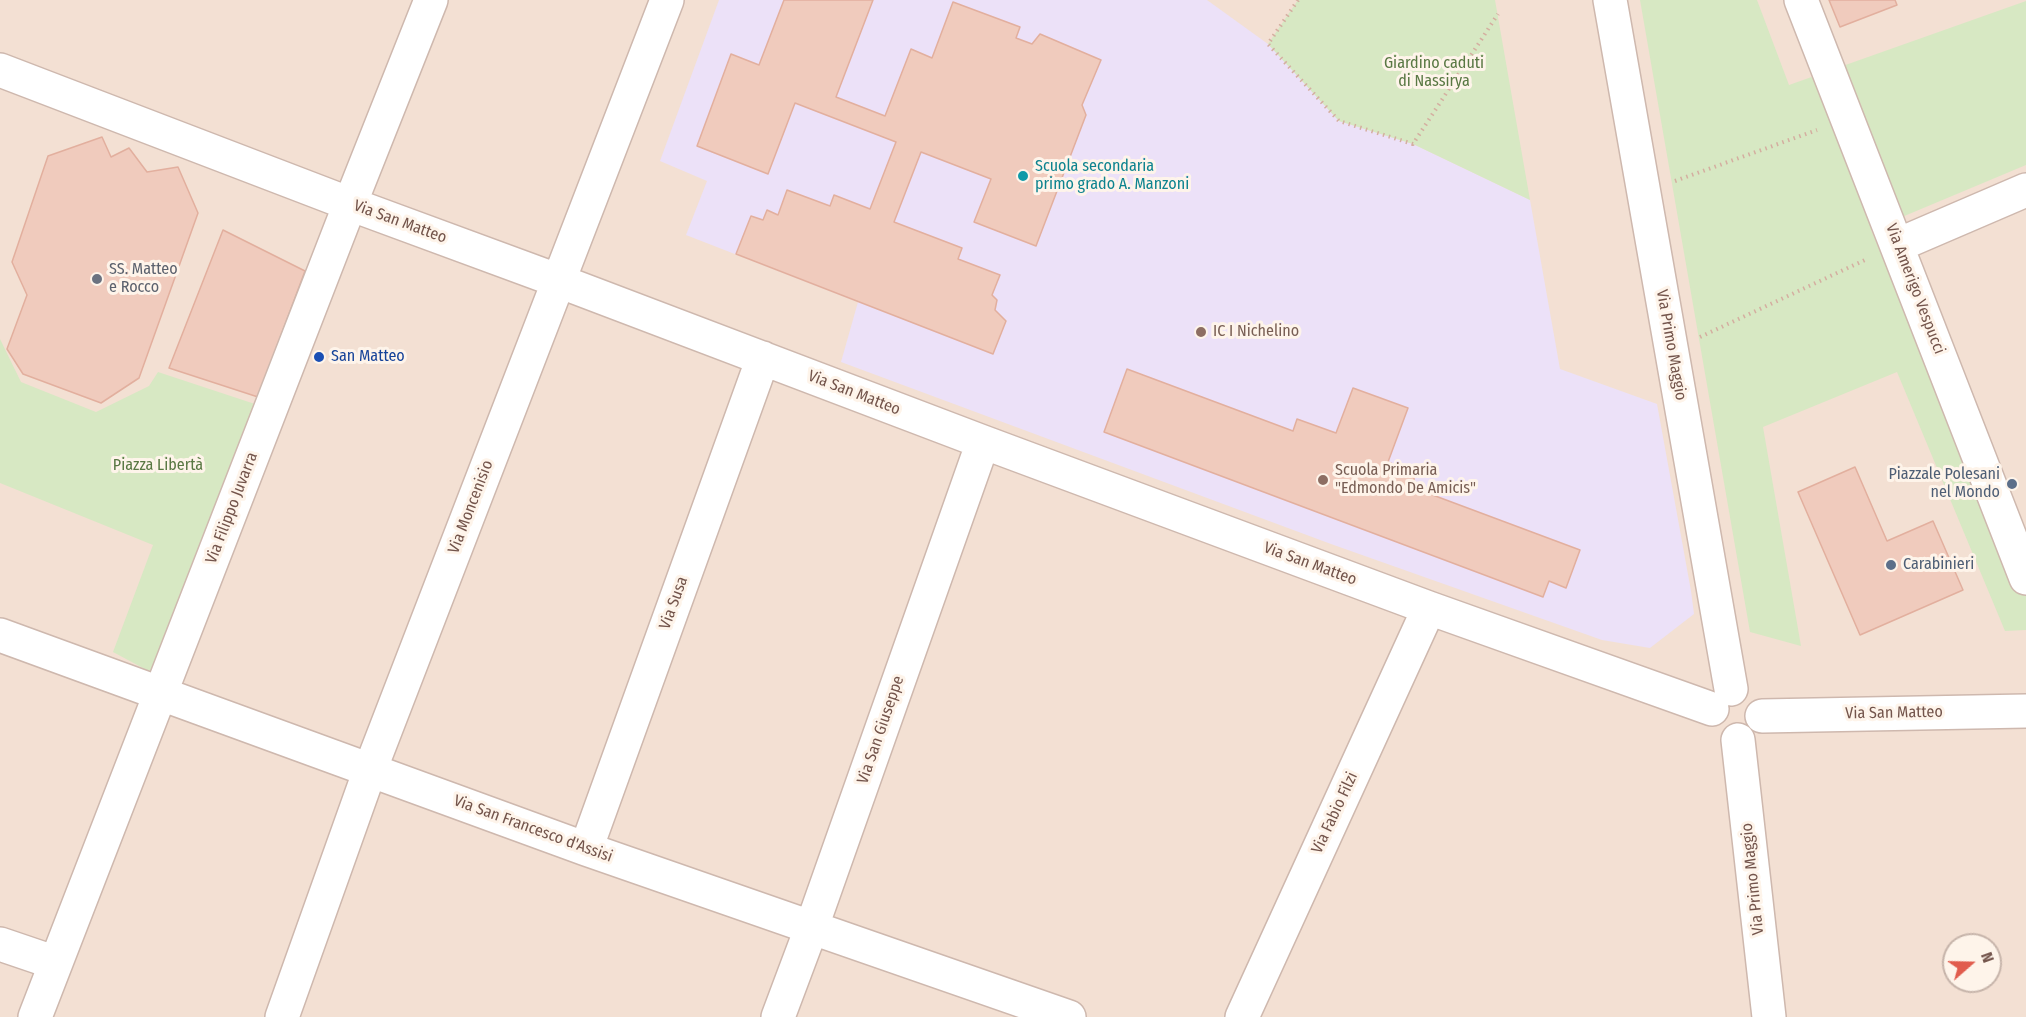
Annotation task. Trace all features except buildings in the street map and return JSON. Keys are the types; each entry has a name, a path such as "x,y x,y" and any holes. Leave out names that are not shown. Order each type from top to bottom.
{"street":[{"name":"Via Filippo Juvarra","path":"35,1017 431,0"},
{"name":"Via Moncenisio","path":"282,1017 370,770 667,0"},
{"name":"Via Primo Maggio","path":"1610,0 1672,351 1721,699"},
{"name":"Via Amerigo Vespucci","path":"1802,0 2026,578"},
{"name":"Via San Matteo","path":"0,70 350,204 1429,608 1721,699"},
{"path":"1898,245 2026,190"},
{"name":"Via Susa","path":"586,849 763,358"},
{"name":"Via San Giuseppe","path":"778,1017 983,442"},
{"name":"Via Fabio Filzi","path":"1242,1017 1429,608"},
{"name":"Via San Francesco d'Assisi","path":"0,635 586,849 1069,1017"},
{"path":"1749,692 1756,698 1762,716 1755,732 1747,738 1738,740 1727,739 1718,733 1712,723 1721,699 1749,692"},
{"name":"Via San Matteo","path":"1762,716 2026,711"},
{"name":"Via Primo Maggio","path":"1738,740 1768,1017"},
{"path":"0,944 56,963"}],"path":[{"path":"1299,0 1268,44 1339,121 1413,144 1498,14"},
{"path":"1670,182 1849,119"},
{"path":"1672,351 1898,245"}],"shaded area":[{"path":"0,0 2026,0 2026,1017 0,1017"},
{"name":"IC I Nichelino","path":"719,0 1207,0 1268,44 1339,121 1413,144 1530,200 1560,369 1657,404 1694,614 1650,648 1602,640 1331,544 841,362 858,302 686,235 707,181 660,161"}],"green space":[{"name":"Giardino caduti di Nassirya","path":"1298,0 1495,0 1530,200 1413,144 1339,121 1268,44"},
{"path":"1640,0 1757,0 1789,85 2026,1 2026,165 1871,230 2026,594 2026,630 2005,631 1897,372 1763,427 1801,646 1750,632"},
{"name":"Piazza Libertà","path":"0,339 21,382 96,412 149,386 158,372 261,406 156,675 113,652 153,545 0,483"}],"place":[{"name":"Scuola secondaria primo grado A. Manzoni","path":"1023,176"},
{"name":"SS. Matteo e Rocco","path":"97,279"},
{"name":"IC I Nichelino","path":"1201,332"},
{"name":"San Matteo","path":"319,357"},
{"name":"Scuola Primaria \"Edmondo De Amicis\"","path":"1323,480"},
{"name":"Piazzale Polesani nel Mondo","path":"2012,484"},
{"name":"Carabinieri","path":"1891,565"}]}
